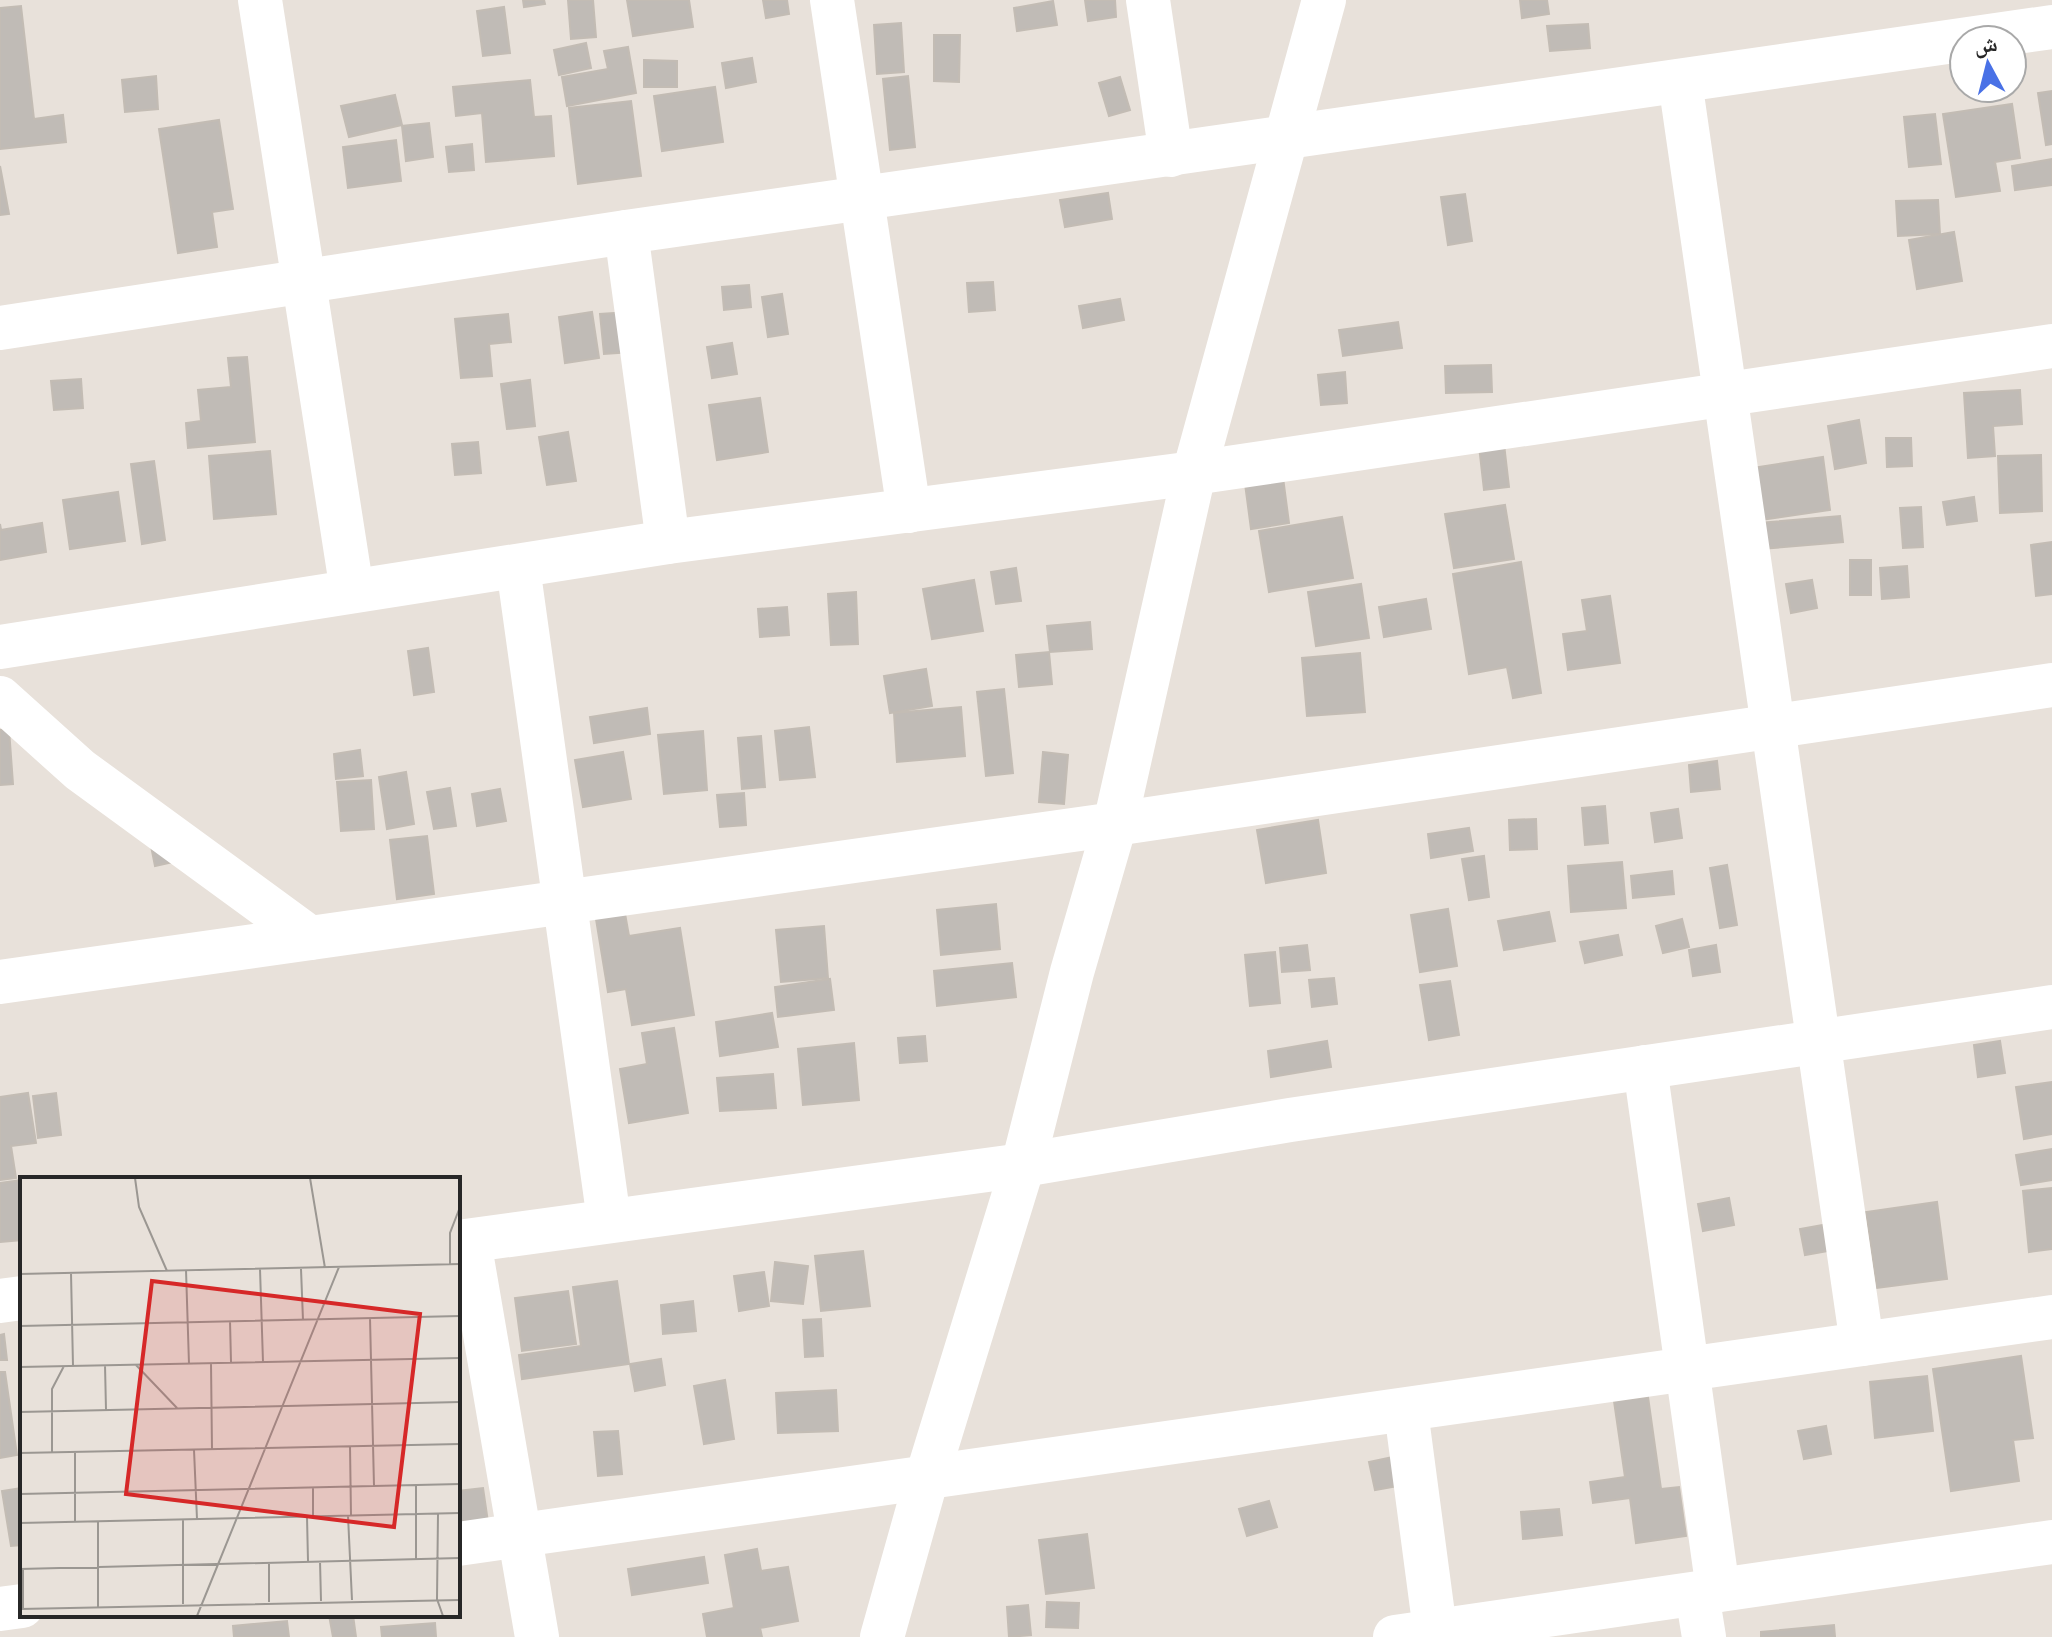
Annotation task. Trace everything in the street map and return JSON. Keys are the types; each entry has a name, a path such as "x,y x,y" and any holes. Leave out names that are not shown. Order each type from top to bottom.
{"street":[{"path":"260,0 352,591"},
{"path":"832,0 909,511"},
{"path":"1148,0 1171,155"},
{"path":"882,1637 927,1477 1023,1165 1072,972 1115,824 1194,473 1324,0"},
{"path":"0,328 626,232 2052,27"},
{"path":"1680,81 1862,1344"},
{"path":"626,232 668,542"},
{"path":"0,647 668,542 1194,473 2052,346"},
{"path":"518,567 609,1220"},
{"path":"0,982 1115,824 2052,685"},
{"path":"0,698 80,770 310,938"},
{"path":"537,1637 464,1242 1023,1165 1290,1120 2052,1007"},
{"path":"1645,1067 1687,1369 1708,1592 1704,1637"},
{"path":"0,1301 20,1298"},
{"path":"460,1544 2052,1317"},
{"path":"1406,1411 1415,1633 2052,1542"},
{"path":"0,1609 20,1606"}],"building":[{"path":"523,0 544,0 545,4 524,7"},
{"path":"568,0 593,0 596,37 571,39"},
{"path":"627,0 689,0 693,27 633,36"},
{"path":"763,0 787,0 789,14 766,18"},
{"path":"1085,0 1115,0 1116,17 1088,21"},
{"path":"1520,0 1547,0 1549,14 1522,18"},
{"path":"1053,1 1057,25 1017,31 1014,8"},
{"path":"21,6 34,119 63,115 66,142 0,149 0,8"},
{"path":"504,7 510,53 483,56 477,11"},
{"path":"901,23 904,72 877,74 874,25"},
{"path":"1588,24 1590,48 1550,51 1547,26"},
{"path":"934,35 960,35 959,82 934,81"},
{"path":"586,43 591,68 559,75 554,50"},
{"path":"628,47 636,93 567,106 562,77 608,69 604,51"},
{"path":"752,58 756,82 726,88 722,63"},
{"path":"644,60 677,61 677,87 644,87"},
{"path":"156,76 158,109 125,112 122,80"},
{"path":"908,76 915,147 890,150 883,79"},
{"path":"1120,77 1130,110 1109,116 1099,83"},
{"path":"530,80 534,117 551,116 554,156 486,162 482,113 456,116 453,87"},
{"path":"715,87 723,142 662,151 654,96"},
{"path":"2052,91 2052,144 2046,145 2038,93"},
{"path":"395,95 402,125 349,137 341,106"},
{"path":"631,101 641,176 578,184 569,108"},
{"path":"2012,104 2020,158 1995,162 2000,191 1956,197 1943,114"},
{"path":"1935,114 1941,164 1909,167 1904,117"},
{"path":"219,120 233,209 212,212 217,247 178,253 159,129"},
{"path":"429,123 433,157 406,161 402,126"},
{"path":"396,140 401,181 348,188 343,147"},
{"path":"472,144 474,170 449,172 446,147"},
{"path":"2052,159 2052,185 2015,190 2012,166"},
{"path":"0,166 9,214 0,215"},
{"path":"1108,193 1112,219 1065,227 1060,200"},
{"path":"1465,194 1472,241 1448,245 1441,197"},
{"path":"1938,200 1940,234 1898,236 1896,201"},
{"path":"1954,232 1962,281 1917,289 1909,240"},
{"path":"993,282 995,310 969,312 967,283"},
{"path":"749,285 751,307 724,310 722,287"},
{"path":"782,294 788,334 768,337 762,297"},
{"path":"1120,299 1124,320 1083,328 1079,306"},
{"path":"592,312 599,358 565,363 559,317"},
{"path":"629,312 632,352 604,354 600,314"},
{"path":"508,314 511,342 489,344 492,376 461,378 455,319"},
{"path":"1398,322 1402,348 1343,356 1339,330"},
{"path":"732,343 737,374 712,378 707,347"},
{"path":"247,357 255,442 188,448 186,423 201,421 198,390 231,387 228,358"},
{"path":"1491,365 1492,392 1446,393 1445,366"},
{"path":"1345,372 1347,403 1321,405 1318,375"},
{"path":"81,379 83,408 54,410 51,381"},
{"path":"530,380 535,426 507,429 501,384"},
{"path":"2020,390 2022,424 1993,426 1995,456 1968,458 1964,393"},
{"path":"760,398 768,452 717,460 709,405"},
{"path":"1859,420 1866,463 1835,469 1828,426"},
{"path":"568,432 576,481 547,485 539,437"},
{"path":"1886,438 1911,438 1912,466 1887,467"},
{"path":"478,442 481,473 455,475 452,444"},
{"path":"1504,444 1509,487 1484,490 1479,446"},
{"path":"270,451 276,514 214,519 209,456"},
{"path":"2041,455 2042,511 2000,513 1998,456"},
{"path":"1823,457 1830,510 1760,520 1752,468"},
{"path":"154,461 165,540 142,544 131,464"},
{"path":"1282,470 1289,523 1251,529 1244,476"},
{"path":"118,492 125,541 70,549 63,500"},
{"path":"1974,497 1977,521 1947,525 1943,502"},
{"path":"1505,505 1514,559 1454,568 1445,514"},
{"path":"1921,507 1923,547 1903,548 1900,508"},
{"path":"1840,516 1843,542 1761,549 1759,523"},
{"path":"1342,517 1353,578 1269,592 1259,531"},
{"path":"42,523 46,552 0,560 0,524 1,530"},
{"path":"2052,542 2052,594 2036,596 2031,545"},
{"path":"1850,560 1871,560 1871,595 1850,595"},
{"path":"1521,562 1541,693 1513,698 1507,667 1469,674 1453,574"},
{"path":"1907,566 1909,597 1882,599 1880,568"},
{"path":"1016,568 1021,601 996,604 991,572"},
{"path":"974,580 983,631 932,639 923,589"},
{"path":"1812,580 1817,608 1791,613 1786,584"},
{"path":"1361,584 1369,638 1316,646 1308,592"},
{"path":"856,592 858,644 831,645 828,594"},
{"path":"1610,596 1620,663 1568,670 1563,634 1587,631 1582,600"},
{"path":"1426,599 1431,629 1384,637 1379,607"},
{"path":"787,607 789,635 760,637 758,609"},
{"path":"1090,622 1092,649 1050,652 1047,626"},
{"path":"428,648 434,692 414,695 408,651"},
{"path":"1049,652 1052,684 1019,687 1016,655"},
{"path":"1360,653 1365,712 1307,716 1302,658"},
{"path":"926,669 932,706 890,713 884,676"},
{"path":"1004,689 1013,773 986,776 977,692"},
{"path":"961,707 965,756 897,762 894,713"},
{"path":"647,708 650,734 594,743 590,717"},
{"path":"809,727 815,777 780,780 775,731"},
{"path":"9,729 13,784 0,785 0,730"},
{"path":"703,731 707,790 664,794 658,735"},
{"path":"761,736 765,787 742,789 738,738"},
{"path":"360,750 363,776 336,779 334,754"},
{"path":"623,752 631,799 583,807 575,760"},
{"path":"1043,752 1068,755 1064,804 1039,802"},
{"path":"1717,761 1720,789 1691,792 1689,765"},
{"path":"406,772 414,824 387,829 379,777"},
{"path":"371,780 374,829 341,831 337,782"},
{"path":"450,788 456,826 434,829 427,792"},
{"path":"500,789 506,821 477,826 472,794"},
{"path":"744,793 746,825 720,827 717,795"},
{"path":"1605,806 1608,843 1585,845 1582,808"},
{"path":"1678,809 1682,838 1655,842 1651,813"},
{"path":"1536,819 1537,849 1510,850 1509,820"},
{"path":"1318,820 1326,873 1266,883 1257,830"},
{"path":"1469,828 1473,851 1431,858 1428,834"},
{"path":"149,836 182,860 155,866"},
{"path":"427,836 434,894 397,899 390,840"},
{"path":"1484,856 1489,897 1469,900 1462,859"},
{"path":"1622,862 1626,908 1571,912 1568,866"},
{"path":"1727,865 1737,925 1720,928 1710,868"},
{"path":"1672,871 1674,894 1633,898 1631,876"},
{"path":"996,904 1000,949 941,955 937,910"},
{"path":"624,908 629,936 680,928 694,1015 632,1025 626,989 608,992 595,913"},
{"path":"1448,909 1457,966 1420,972 1411,915"},
{"path":"1549,912 1555,941 1504,950 1498,921"},
{"path":"1682,919 1689,947 1663,953 1656,926"},
{"path":"824,926 828,978 781,982 776,930"},
{"path":"1618,935 1622,955 1585,963 1580,942"},
{"path":"1307,945 1310,970 1282,972 1280,948"},
{"path":"1716,945 1720,972 1693,976 1689,950"},
{"path":"1275,952 1280,1003 1250,1006 1245,955"},
{"path":"1012,963 1016,997 937,1006 934,971"},
{"path":"1334,978 1337,1004 1312,1007 1309,980"},
{"path":"830,979 834,1010 778,1017 775,987"},
{"path":"1450,981 1459,1035 1429,1040 1420,985"},
{"path":"772,1013 778,1047 720,1056 716,1022"},
{"path":"674,1028 688,1113 629,1123 620,1069 647,1064 642,1033"},
{"path":"925,1036 927,1061 900,1063 898,1038"},
{"path":"1327,1041 1331,1067 1271,1077 1268,1051"},
{"path":"2000,1041 2005,1073 1978,1077 1974,1045"},
{"path":"854,1043 859,1100 803,1105 798,1049"},
{"path":"773,1074 776,1108 720,1111 717,1078"},
{"path":"2052,1082 2052,1134 2024,1139 2016,1087"},
{"path":"28,1093 36,1143 11,1146 16,1178 0,1180 0,1097"},
{"path":"56,1093 61,1135 38,1138 33,1096"},
{"path":"2052,1149 2052,1180 2021,1185 2016,1155"},
{"path":"20,1180 20,1240 0,1242 0,1183"},
{"path":"2052,1188 2052,1249 2029,1252 2023,1191"},
{"path":"1729,1198 1734,1225 1703,1231 1698,1204"},
{"path":"1937,1202 1947,1279 1877,1288 1866,1212"},
{"path":"1823,1225 1828,1251 1805,1255 1800,1229"},
{"path":"863,1251 870,1306 821,1311 815,1256"},
{"path":"775,1262 808,1266 803,1304 771,1301"},
{"path":"764,1272 769,1306 739,1311 734,1276"},
{"path":"617,1281 629,1364 522,1379 519,1355 581,1346 573,1287"},
{"path":"568,1291 576,1344 522,1351 515,1298"},
{"path":"693,1301 696,1331 663,1334 661,1305"},
{"path":"821,1319 823,1356 805,1357 803,1320"},
{"path":"4,1334 7,1360 0,1360 0,1335"},
{"path":"2021,1356 2033,1438 2013,1440 2019,1481 1951,1491 1933,1369"},
{"path":"661,1359 665,1385 635,1391 630,1364"},
{"path":"0,1372 5,1372 17,1455 0,1458"},
{"path":"1927,1376 1933,1431 1875,1438 1870,1382"},
{"path":"725,1380 734,1439 704,1444 694,1386"},
{"path":"836,1390 838,1431 778,1433 776,1393"},
{"path":"1648,1397 1661,1489 1679,1487 1686,1536 1636,1543 1630,1498 1593,1503 1590,1482 1625,1477 1614,1401"},
{"path":"1826,1426 1831,1454 1804,1459 1798,1431"},
{"path":"618,1431 622,1474 598,1476 594,1432"},
{"path":"1393,1457 1398,1486 1375,1490 1369,1462"},
{"path":"20,1488 20,1545 11,1546 2,1491"},
{"path":"483,1488 489,1529 460,1534 460,1491"},
{"path":"1269,1501 1277,1527 1247,1536 1239,1509"},
{"path":"1559,1509 1562,1535 1523,1539 1521,1512"},
{"path":"1087,1534 1094,1588 1046,1594 1039,1540"},
{"path":"757,1549 761,1571 788,1567 798,1621 760,1628 762,1637 707,1637 703,1614 734,1608 725,1555"},
{"path":"704,1557 708,1583 632,1595 628,1569"},
{"path":"1047,1602 1079,1603 1078,1628 1046,1627"},
{"path":"1028,1605 1031,1635 1009,1637 1007,1607"},
{"path":"329,1617 353,1617 356,1637 333,1637"},
{"path":"287,1621 289,1637 234,1637 233,1626"},
{"path":"435,1623 436,1637 382,1637 381,1627"},
{"path":"1834,1625 1835,1637 1761,1637 1761,1632"}]}
